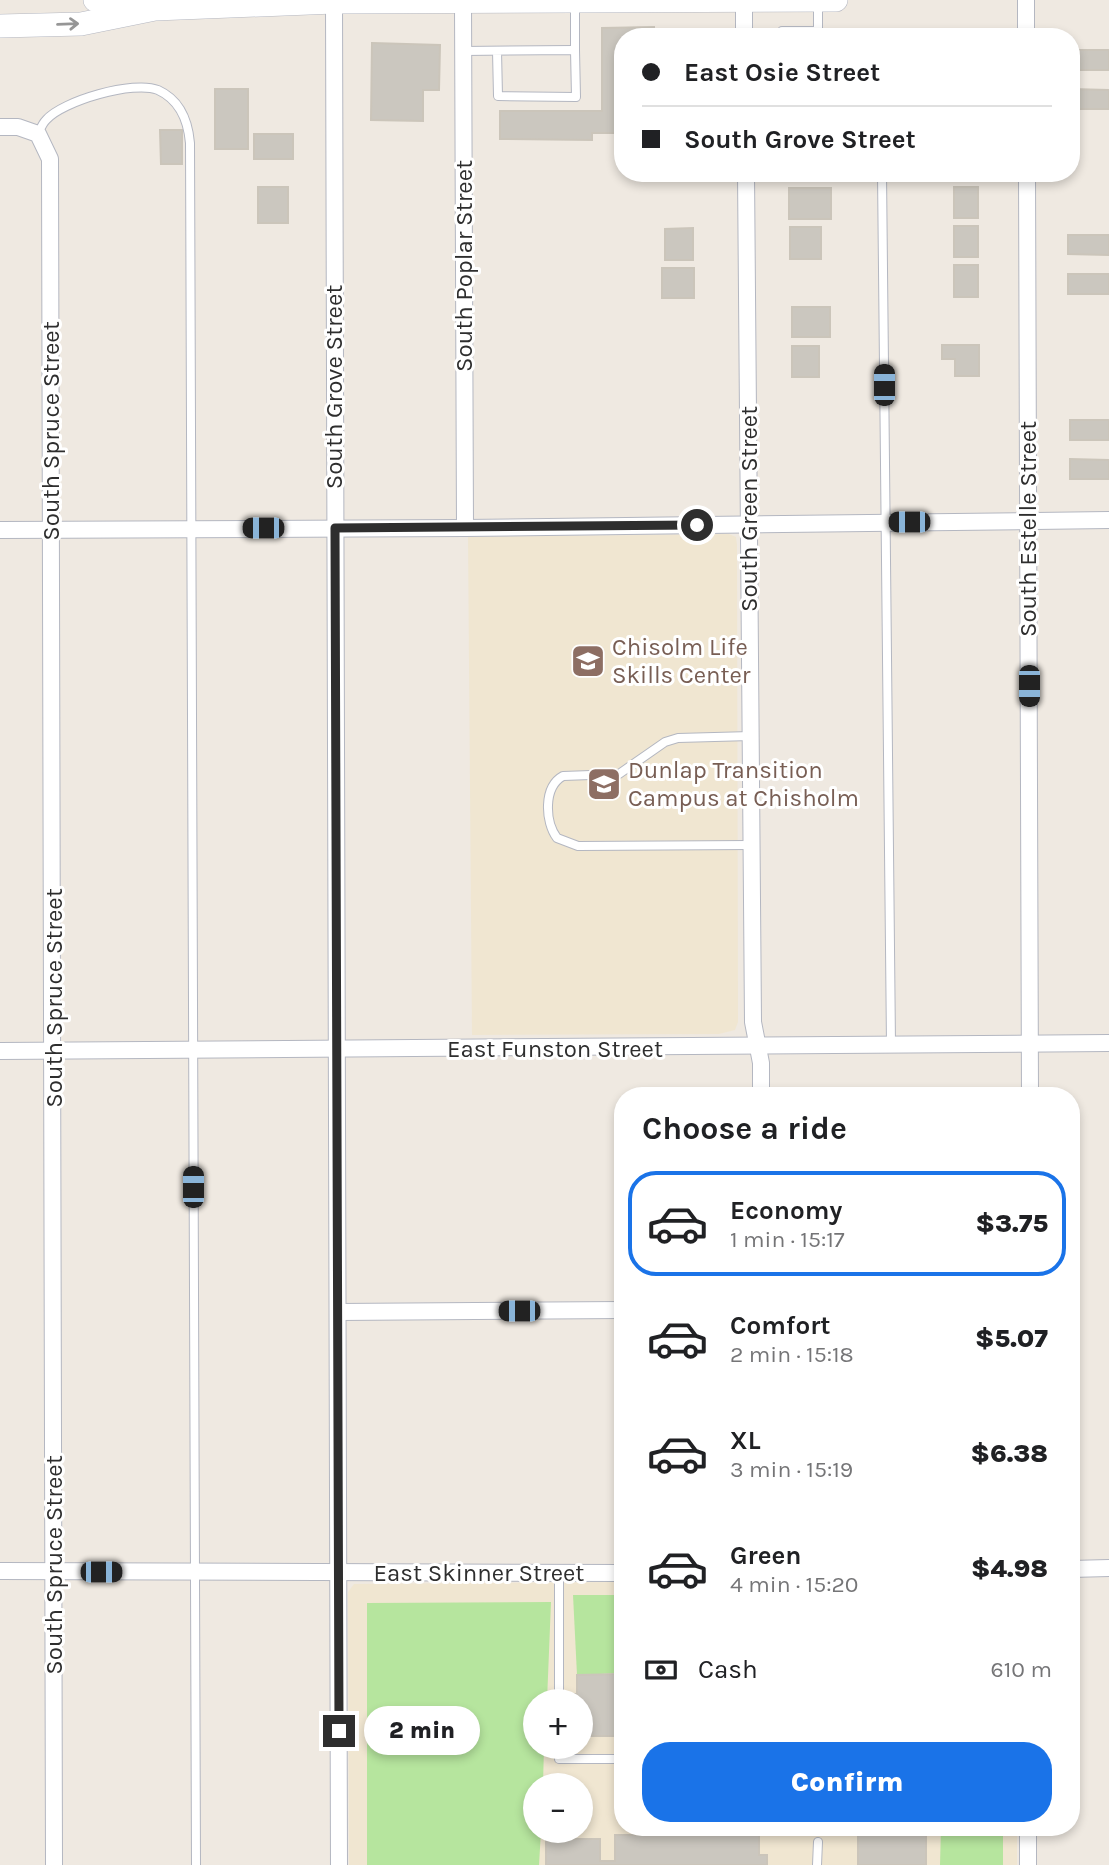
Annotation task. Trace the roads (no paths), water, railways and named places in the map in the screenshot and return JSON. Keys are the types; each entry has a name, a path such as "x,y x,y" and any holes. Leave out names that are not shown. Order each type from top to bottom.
{"main road":[{"path":"95,0 155,9"},
{"path":"0,26 80,24 155,9 334,2 836,0"}],"street":[{"path":"744,0 744,28"},
{"path":"1026,0 1026,28"},
{"name":"South Grove Street","path":"334,2 339,1865"},
{"name":"South Poplar Street","path":"463,2 465,528"},
{"path":"0,127 18,127 38,134"},
{"name":"South Spruce Street","path":"38,134 50,159 54,1865"},
{"name":"South Green Street","path":"746,182 753,1031 761,1063 761,1087"},
{"name":"South Estelle Street","path":"1027,182 1030,1087"},
{"path":"0,530 465,528 1109,520"},
{"name":"East Funston Street","path":"0,1051 1109,1043"},
{"path":"338,1312 614,1310"},
{"path":"1080,1569 1109,1569"},
{"name":"East Skinner Street","path":"0,1571 614,1573"},
{"path":"1028,1836 1028,1865"}],"lane":[{"path":"818,0 818,28"},
{"path":"497,51 498,96 576,97 575,2"},
{"path":"463,51 575,51"},
{"path":"38,134 47,118 90,96 130,86 157,90 178,104 188,124 196,1865"},
{"path":"882,182 891,1045"},
{"path":"751,736 678,738 665,742 619,774 563,776 556,780 551,790 549,821 557,838 578,846 751,845"},
{"path":"559,1573 559,1689"},
{"path":"593,1759 614,1759"},
{"path":"817,1865 818,1842"}],"place":[{"name":"Chisolm Life Skills Center","path":"588,661"},
{"name":"Dunlap Transition Campus at Chisholm","path":"604,784"}]}
